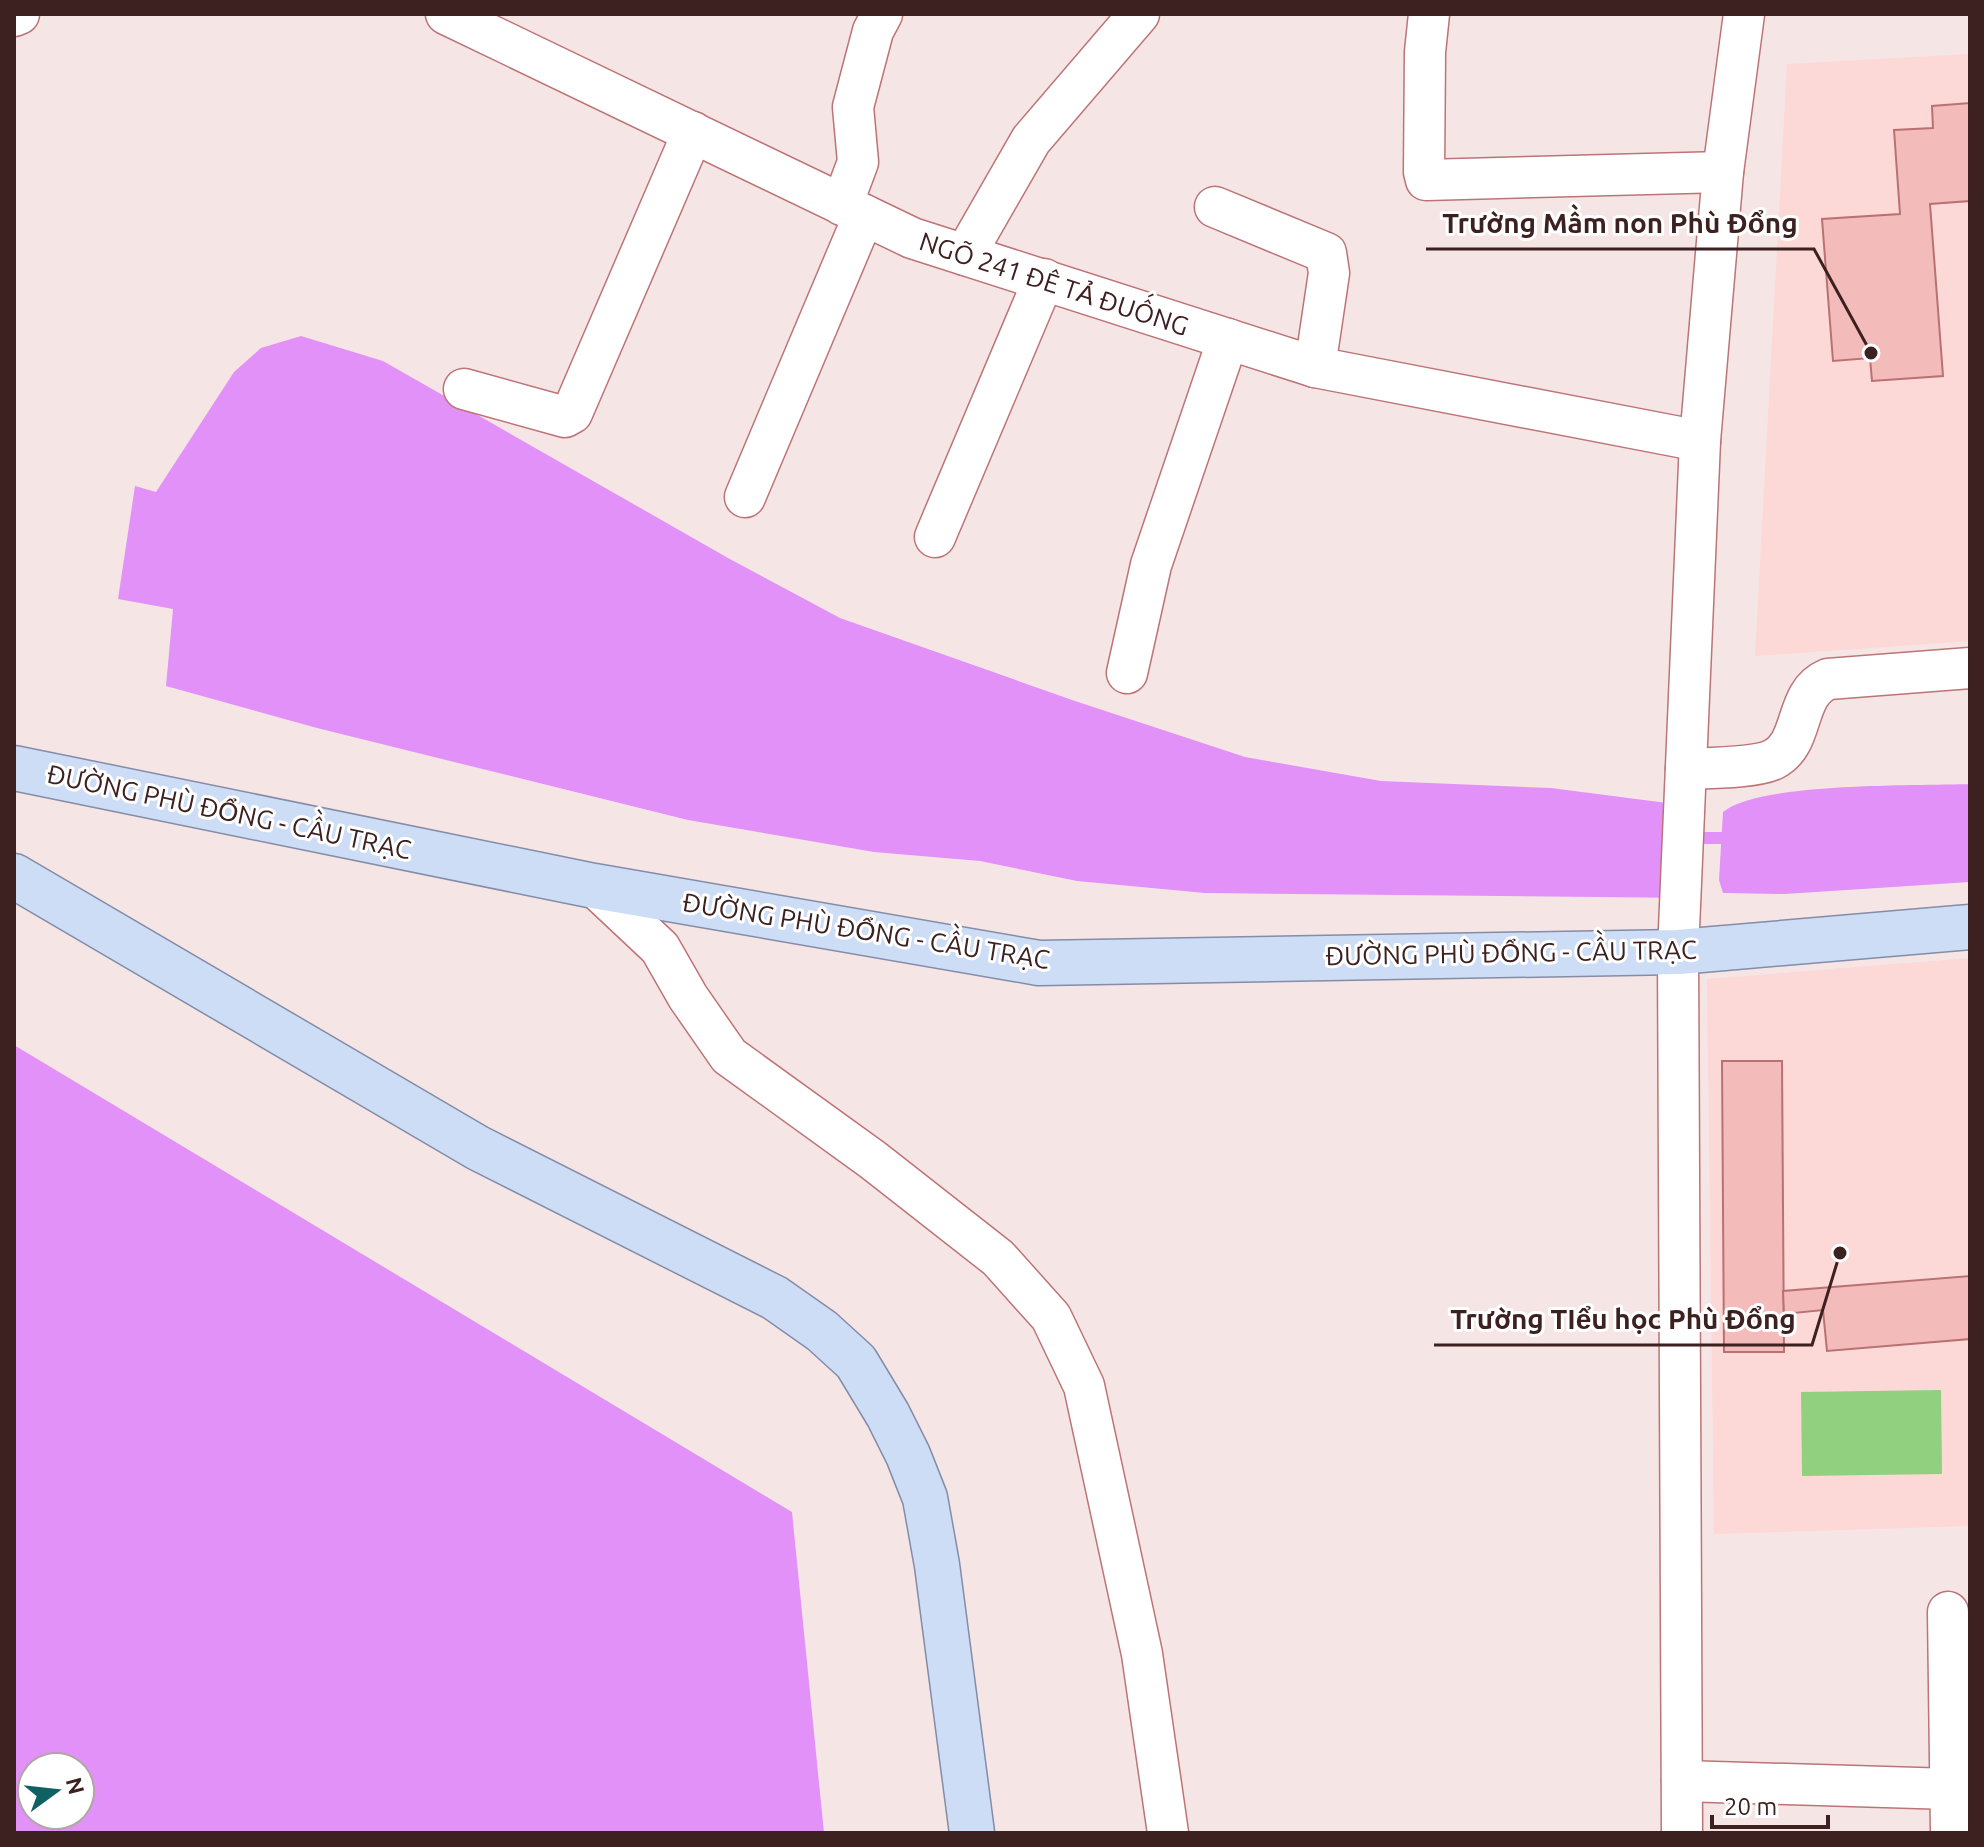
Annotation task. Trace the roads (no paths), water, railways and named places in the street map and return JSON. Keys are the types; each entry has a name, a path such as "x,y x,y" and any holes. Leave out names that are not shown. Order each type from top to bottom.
{"main road":[{"name":"ĐƯỜNG PHÙ ĐỔNG - CẦU TRẠC","path":"14,768 594,886 1039,963 1678,952 1970,927"},
{"path":"14,876 478,1148 775,1298 822,1331 856,1362 888,1415 925,1498 937,1565 972,1833"}],"street":[{"name":"NGÕ 241 ĐÊ TẢ ĐUỐNG","path":"446,14 912,238 1315,367 1700,441"},
{"path":"745,497 853,210 858,162 853,107 873,31 882,14"},
{"path":"965,255 1031,140 1139,14"},
{"path":"1429,14 1425,52 1426,180 1723,172"},
{"path":"1682,1833 1678,952 1700,441 1723,172 1744,14"},
{"path":"464,389 565,417 572,413 693,132"},
{"path":"1215,207 1326,253 1329,273 1315,367"},
{"path":"935,537 1044,279"},
{"path":"1127,673 1151,565 1228,339"},
{"path":"1686,769 1774,759 1788,747 1810,693 1828,679 1970,668"},
{"path":"594,886 660,948 688,997 729,1056 873,1160 998,1258 1051,1317 1084,1386 1142,1654 1168,1833"},
{"path":"1948,1612 1951,1833"},
{"path":"1682,1781 1951,1789"}],"waterway":[{"path":"1689,838 1735,838"}],"place":[{"name":"Trường Mầm non Phù Đổng","path":"1871,353"},
{"name":"Trường TIểu học Phù Đổng","path":"1840,1253"}]}
